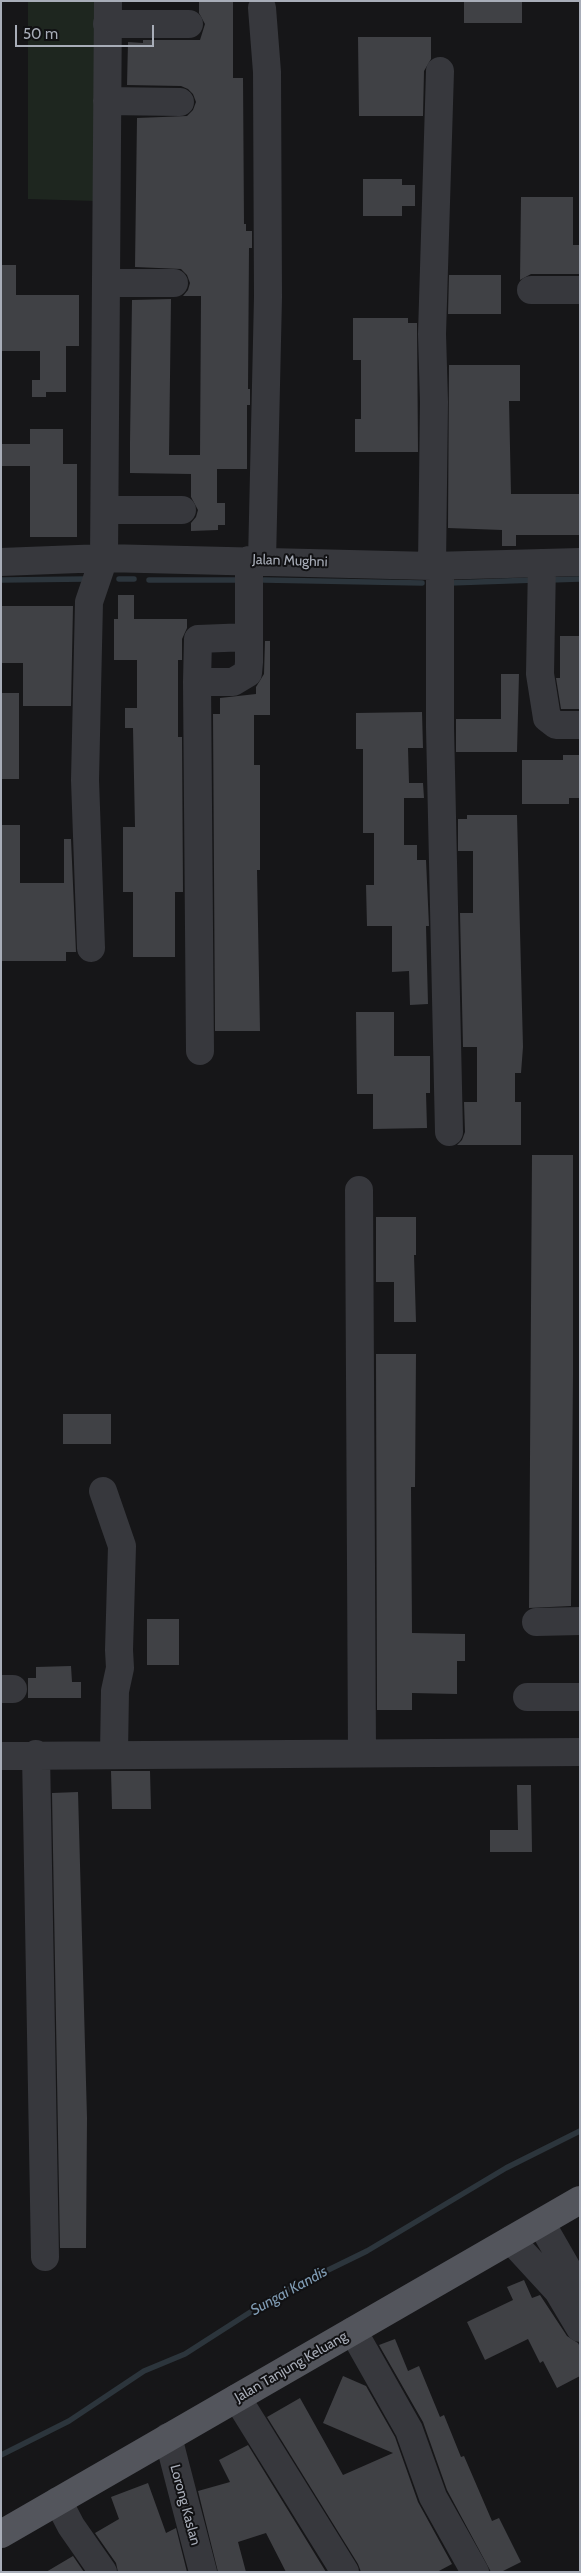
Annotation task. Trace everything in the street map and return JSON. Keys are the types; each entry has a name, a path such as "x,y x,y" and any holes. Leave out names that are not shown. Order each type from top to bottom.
{"main road":[{"name":"Jalan Tanjung Keluang","path":"1,2534 64,2512 246,2412 353,2331 511,2240 548,2236 580,2200"}],"street":[{"path":"197,682 233,682 248,673 249,637 256,560 268,297 267,72 262,8"},
{"path":"91,948 85,780 89,602 104,558 108,283 108,13 189,24"},
{"path":"440,72 432,334 449,1132"},
{"path":"107,101 180,102"},
{"path":"108,283 174,283"},
{"path":"531,290 580,290"},
{"path":"105,510 182,510"},
{"name":"Jalan Mughni","path":"1,562 104,558 542,568 580,562"},
{"path":"542,568 540,674 546,718 556,725 580,725"},
{"path":"200,1051 198,639 249,637"},
{"path":"359,1190 362,1753"},
{"path":"103,1491 122,1546 120,1668 116,1691 114,1753"},
{"path":"536,1622 580,1621"},
{"path":"527,1697 580,1697"},
{"path":"1,1756 114,1753 580,1752"},
{"path":"36,1754 45,2257"},
{"path":"548,2236 580,2291"},
{"path":"511,2240 558,2291 580,2328"},
{"path":"353,2331 409,2430 433,2497 475,2572"},
{"path":"246,2412 346,2572"},
{"name":"Lorong Kaslan","path":"172,2453 203,2572"},
{"path":"64,2512 103,2572"}],"shaded area":[{"path":"28,1 96,1 96,201 28,199"}],"building":[{"path":"199,1 233,1 233,78 243,78 244,224 246,224 246,231 252,231 252,248 249,248 248,389 250,389 250,405 247,405 247,469 217,469 217,503 225,503 225,525 218,525 218,530 191,531 191,523 196,517 198,510 191,497 191,474 130,473 130,442 132,300 171,299 169,455 200,455 201,296 183,296 188,290 190,283 187,275 181,269 135,267 137,118 187,116 193,110 196,102 193,94 181,86 127,85 128,42 143,43 143,40 200,40 205,24 199,13"},
{"path":"464,1 522,1 522,23 464,23"},
{"path":"358,37 431,37 431,59 424,71 423,116 359,116"},
{"path":"363,179 402,179 402,185 415,185 415,206 402,206 402,216 363,216"},
{"path":"521,197 573,197 573,245 580,245 580,274 531,274 520,280"},
{"path":"1,265 16,265 16,295 79,295 79,346 66,346 66,392 46,392 46,397 32,397 32,380 40,380 40,351 1,351"},
{"path":"449,275 501,275 501,314 448,314"},
{"path":"353,318 408,318 408,323 417,323 418,452 355,452 355,419 361,419 361,360 353,360"},
{"path":"449,365 520,365 520,401 509,401 511,494 580,494 580,535 516,535 516,546 502,546 502,530 448,528"},
{"path":"30,429 63,429 63,464 77,464 77,537 30,537 30,466 1,466 1,444 30,444"},
{"path":"118,595 134,595 134,619 187,619 187,628 182,639 182,660 178,660 178,737 182,737 183,892 175,892 175,957 133,957 133,892 123,892 123,827 135,827 133,728 125,728 125,708 137,708 137,660 114,660 114,619 118,619"},
{"path":"1,606 73,606 71,706 23,706 23,663 1,663"},
{"path":"560,636 580,636 580,709 561,709 556,678 560,678"},
{"path":"265,641 270,641 270,715 254,715 254,765 260,765 260,870 257,870 260,1031 215,1031 213,714 220,714 220,698 256,694 256,687 264,674"},
{"path":"501,674 519,674 517,752 456,752 456,719 501,719"},
{"path":"1,693 19,693 19,779 1,779"},
{"path":"422,712 423,748 408,748 409,783 423,783 424,798 404,798 404,845 417,845 417,860 426,860 429,926 426,926 428,1004 410,1005 409,971 392,972 392,926 367,926 366,885 374,885 374,833 363,833 363,749 356,749 356,713"},
{"path":"563,755 580,755 580,798 569,798 569,804 522,804 522,760 563,760"},
{"path":"467,815 517,815 523,1047 521,1073 515,1073 515,1102 521,1102 521,1145 457,1145 462,1140 465,1132 464,1102 477,1102 477,1047 463,1047 460,913 473,913 473,851 458,851 458,819 467,819"},
{"path":"1,825 20,825 20,883 64,883 64,839 71,839 76,952 66,952 66,961 1,961"},
{"path":"356,1012 394,1012 394,1056 430,1056 430,1093 426,1093 427,1128 373,1129 373,1094 357,1094"},
{"path":"532,1155 573,1155 573,1375 571,1606 529,1608"},
{"path":"376,1217 416,1217 416,1255 414,1255 416,1322 394,1322 394,1282 376,1282"},
{"path":"376,1354 416,1354 415,1487 411,1487 412,1633 465,1634 465,1661 457,1661 457,1694 412,1693 412,1710 377,1710"},
{"path":"63,1414 111,1414 111,1444 63,1444"},
{"path":"147,1619 179,1619 179,1665 147,1665"},
{"path":"71,1666 72,1682 81,1682 81,1698 28,1698 28,1678 36,1678 36,1667"},
{"path":"111,1771 150,1771 151,1809 112,1809"},
{"path":"517,1785 531,1785 532,1852 490,1852 490,1830 518,1830"},
{"path":"78,1792 87,2118 86,2248 60,2248 52,1793"},
{"path":"524,2280 532,2298 540,2295 567,2336 578,2343 580,2347 580,2376 557,2388 543,2361 540,2363 528,2339 485,2360 467,2322 513,2300 507,2287"},
{"path":"395,2339 408,2371 419,2366 440,2417 444,2415 461,2457 464,2456 492,2521 499,2518 521,2562 501,2572 491,2572 447,2490 423,2422 379,2345"},
{"path":"343,2376 366,2386 395,2437 418,2502 452,2564 437,2572 361,2572 358,2564 267,2417 300,2398 343,2475 393,2453 323,2423"},
{"path":"248,2445 326,2572 286,2572 266,2533 238,2542 246,2572 218,2572 198,2491 230,2482 219,2460"},
{"path":"148,2483 166,2533 176,2528 187,2572 118,2572 116,2563 95,2533 119,2519 111,2497"},
{"path":"73,2556 84,2572 46,2572"}],"waterway":[{"path":"1,580 87,579"},
{"path":"119,579 134,579"},
{"path":"549,580 580,579"},
{"path":"149,580 239,580"},
{"path":"264,580 422,583"},
{"path":"449,583 535,580"},
{"name":"Sungai Kandis","path":"1,2455 69,2421 144,2371 185,2354 277,2295 367,2251 506,2168 580,2131"}]}
